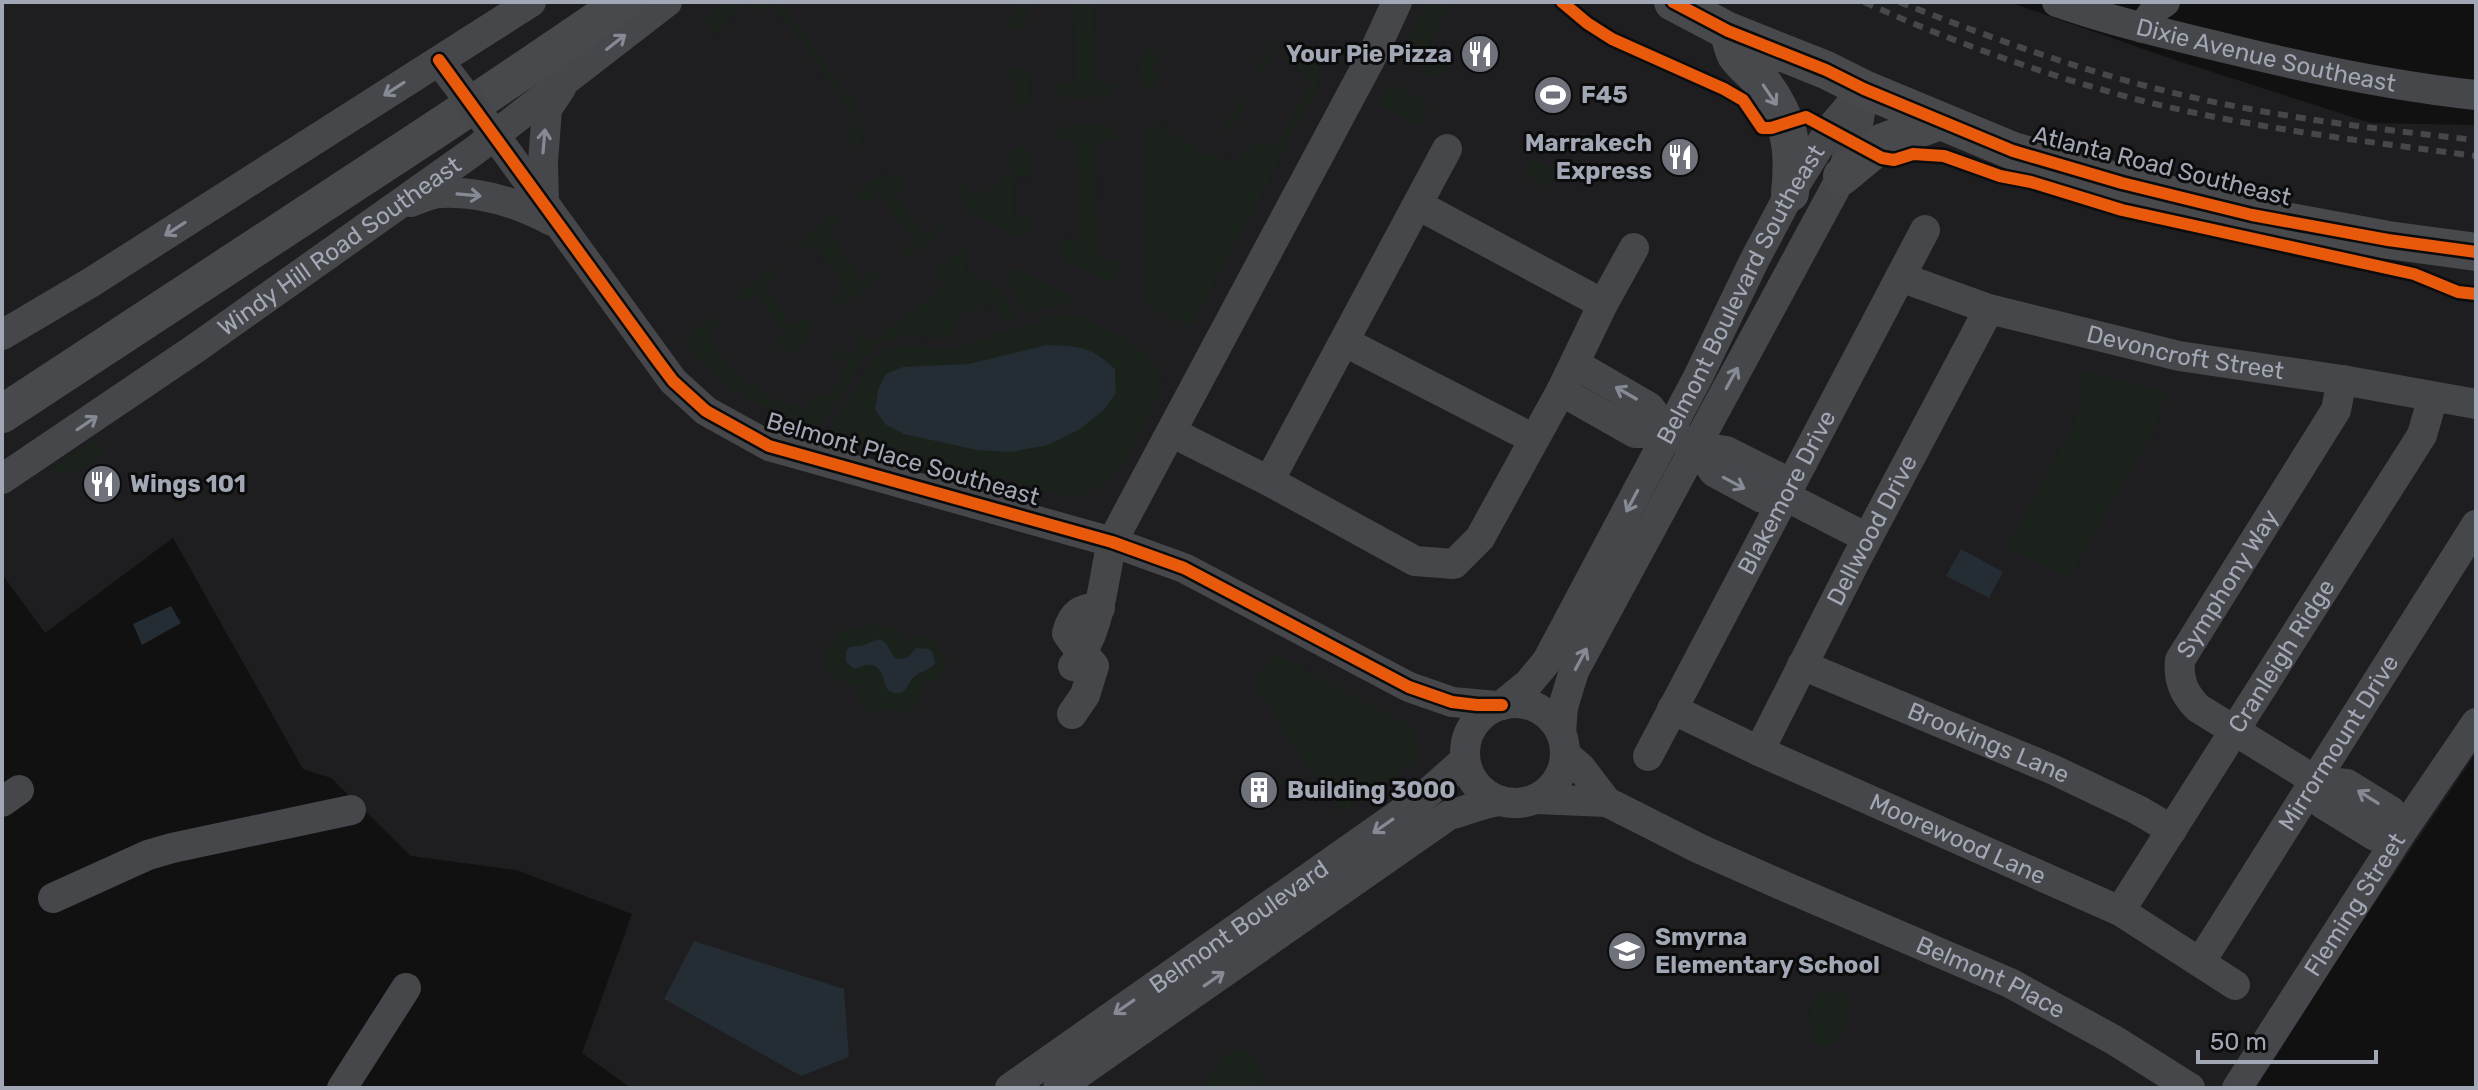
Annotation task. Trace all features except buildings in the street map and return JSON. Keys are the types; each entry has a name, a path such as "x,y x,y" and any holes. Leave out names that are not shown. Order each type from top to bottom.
{"main road":[{"path":"2,390 590,2"},
{"name":"Windy Hill Road Southeast","path":"2,414 624,2"},
{"name":"Atlanta Road Southeast","path":"1673,2 1728,31 2013,151 2186,200 2388,240 2476,252"},
{"path":"1728,31 1736,54 1760,80 1783,114 1790,134 1792,154 1790,193"},
{"path":"1842,176 1883,142 1940,121"}],"street":[{"path":"2,335 443,65 531,2"},
{"name":"Windy Hill Road Southeast","path":"2,479 196,348 393,208 487,125 565,81 667,2"},
{"path":"1072,714 1085,695 1094,666 1078,659 1067,633 1069,626 1075,614 1083,609 1100,608 1112,542 1366,67 1397,2"},
{"name":"Dixie Avenue Southeast","path":"2057,2 2142,28 2301,67 2476,95"},
{"path":"2142,28 2157,7 2165,2"},
{"name":"Belmont Place Southeast","path":"443,65 673,381 706,411 769,446 1112,542 1184,568 1409,687 1452,702 1500,706"},
{"path":"393,208 439,193 486,197 551,215 543,162 547,109 565,81"},
{"name":"Belmont Boulevard Southeast","path":"1500,706 1528,684 1547,661 1842,176 1849,150 1855,142 1864,89"},
{"name":"Belmont Boulevard Southeast","path":"1563,744 1565,698 1574,671 1682,439 1790,193 1830,129 1864,89"},
{"path":"1269,481 1447,149"},
{"path":"1418,205 1603,304"},
{"name":"Blakemore Drive","path":"1648,756 1925,230"},
{"path":"1171,432 1269,481 1415,561 1454,564 1480,538 1568,378 1634,248"},
{"name":"Devoncroft Street","path":"1900,277 1989,309 2179,356 2476,404"},
{"name":"Dellwood Drive","path":"1759,751 1867,538 1989,309"},
{"path":"1345,342 1534,439"},
{"path":"1568,378 1649,407 1714,472 1762,498 1785,496 1867,538"},
{"name":"Symphony Way","path":"2342,380 2336,410 2180,660 2179,673 2186,696 2198,708 2316,781 2323,804 2375,836 2401,833"},
{"name":"Cranleigh Ridge","path":"2120,911 2422,435 2433,397"},
{"name":"Mirrormount Drive","path":"2201,961 2476,525"},
{"name":"Brookings Lane","path":"1802,665 2054,770 2138,810 2172,830"},
{"name":"Belmont Place Southeast","path":"1409,687 1435,711 1465,757"},
{"path":"1530,705 1543,711 1554,721 1563,744 1563,768 1557,781 1535,799 1511,803 1486,795 1476,785 1465,757 1467,739 1473,725 1484,714 1500,706 1530,705"},
{"name":"Moorewood Lane","path":"1672,709 1759,751 2120,911 2235,985"},
{"name":"Fleming Street","path":"2237,1088 2401,833 2476,723"},
{"name":"Belmont Place","path":"1563,744 1607,802"},
{"name":"Belmont Boulevard","path":"1010,1088 1436,788 1465,757"},
{"name":"Belmont Place","path":"1535,799 1607,802 1743,868 2010,983 2114,1040 2190,1088"},
{"name":"Belmont Boulevard","path":"1058,1088 1449,815 1474,809 1486,802 1500,801"},
{"path":"53,898 148,855 351,810"},
{"path":"342,1088 406,988"}],"shaded area":[{"path":"2,2 2009,2 2371,123 2476,125 2476,753 2352,937 2256,1088 631,1088 582,1053 632,914 516,870 411,856 331,778 303,769 173,538 45,633 2,574"},
{"path":"727,2 780,2 861,112 863,133 858,147 854,148 845,134 859,122 773,3 757,12 748,3 727,18 727,24 713,34 704,21"},
{"path":"1016,2 1028,2 1026,26 1015,32 1004,19 1020,8"},
{"path":"1074,2 1093,2 1094,82 1113,85 1112,94 1108,97 1065,98 1057,91 1061,83 1076,82"},
{"path":"1427,2 1451,2 1427,49 1451,63 1441,77 1408,61 1401,53"},
{"path":"1274,40 1277,46 1263,73 1257,75 1255,69"},
{"path":"1150,49 1161,55 1152,71 1161,76 1150,91 1142,85 1140,69 1143,55"},
{"path":"1309,60 1325,71 1315,79 1319,85 1191,326 1169,317 1150,303 1143,289 1143,130 1154,123 1214,157 1224,159 1240,157 1258,141 1276,148 1312,80 1298,69 1298,65"},
{"path":"1019,67 1024,68 1028,75 1029,100 1022,109 1010,95 1018,89 1008,74"},
{"path":"1388,84 1394,84 1426,103 1417,126 1378,104"},
{"path":"1241,98 1246,104 1231,131 1226,133 1224,127"},
{"path":"1065,126 1110,126 1114,133 1113,139 1095,142 1098,258 1113,259 1118,264 1115,278 1107,282 1063,260 1058,249 1062,240 1078,239 1077,142 1060,141 1057,135"},
{"path":"1020,146 1029,153 1031,160 1031,172 1027,176 1012,177 1012,215 1031,218 1030,232 1021,237 978,216 960,200 958,192 964,185 975,199 1015,171 1006,156"},
{"path":"1536,160 1555,170 1556,175 1549,188 1524,175"},
{"path":"891,175 906,181 905,187 895,194 925,234 942,223 944,226 943,231 904,258 900,252 914,241 879,194 864,203 856,195 872,181"},
{"path":"835,213 839,221 827,232 861,280 877,270 880,275 879,279 839,307 834,300 848,289 813,243 799,252 795,249 796,244"},
{"path":"967,247 972,249 963,270 1003,292 1018,318 1009,322 1006,316 1000,318 994,302 953,317 958,331 951,334 953,340 915,336 879,345 860,363 842,397 819,427 778,413 745,397 714,374 683,344 700,326 717,317 720,322 706,335 737,376 776,400 806,408 814,394 830,398 847,364 831,354 838,342 848,354 860,345 851,332 855,329 860,330 869,343 944,288 936,276 937,269"},
{"path":"772,267 777,277 765,287 793,327 807,317 812,321 808,339 795,352 773,344 785,333 756,294 744,303 737,300 738,294"},
{"path":"1017,268 1072,296 1065,306 1027,315 1006,283"},
{"path":"1058,315 1088,321 1125,340 1150,358 1159,374 1158,395 1125,460 1102,485 1087,493 1069,497 830,430 872,360 885,351 907,345 954,349"},
{"path":"1047,345 1077,347 1099,356 1115,369 1116,393 1104,410 1080,429 1048,445 1011,452 977,450 904,434 885,424 875,409 878,390 886,374 903,367 968,364"},
{"path":"2083,372 2167,392 2151,437 2069,579 2007,548 2074,425 2081,400"},
{"path":"94,439 104,452 73,475 70,472 46,473"},
{"path":"1961,549 2003,572 1989,598 1946,576"},
{"path":"171,606 181,623 142,645 133,624"},
{"path":"871,621 891,627 905,640 918,636 935,640 946,656 942,673 936,679 921,683 917,706 905,714 886,708 876,712 866,710 858,695 861,693 860,687 836,679 826,665 827,650 835,636 849,627 858,629"},
{"path":"879,639 886,643 894,657 909,656 916,648 929,649 935,663 916,675 902,692 893,692 887,689 876,667 867,665 854,669 846,662 849,647"},
{"path":"1274,654 1407,724 1416,741 1417,760 1342,813 1281,729 1277,716 1254,683"},
{"path":"694,941 844,989 849,1057 801,1076 664,999"},
{"path":"1823,991 1841,993 1850,998 1845,1024 1832,1046 1814,1045 1810,1018 1812,1001"},
{"path":"1235,1048 1254,1057 1262,1073 1263,1088 1208,1088 1219,1060"}],"railway":[{"path":"1864,2 1999,57 2139,100 2265,126 2476,156"},
{"path":"1899,2 2034,52 2161,90 2295,117 2476,140"}],"cycle path":[{"path":"1562,2 1612,39 1743,100 1762,128 1806,117 1882,158 1894,160 1913,154 1944,156 2000,176 2031,182 2122,210 2414,274 2458,292 2476,294"},
{"path":"1673,2 1728,31 2013,151 2122,183 2252,215 2388,240 2476,252"},
{"path":"439,60 673,381 706,411 769,446 1112,542 1184,568 1409,687 1452,702 1502,705"}],"place":[{"name":"Your Pie Pizza","path":"1480,54"},
{"name":"F45","path":"1553,95"},
{"name":"Marrakech Express","path":"1680,157"},
{"name":"Wings 101","path":"102,484"},
{"name":"Building 3000","path":"1259,790"},
{"name":"Smyrna Elementary School","path":"1627,951"}]}
